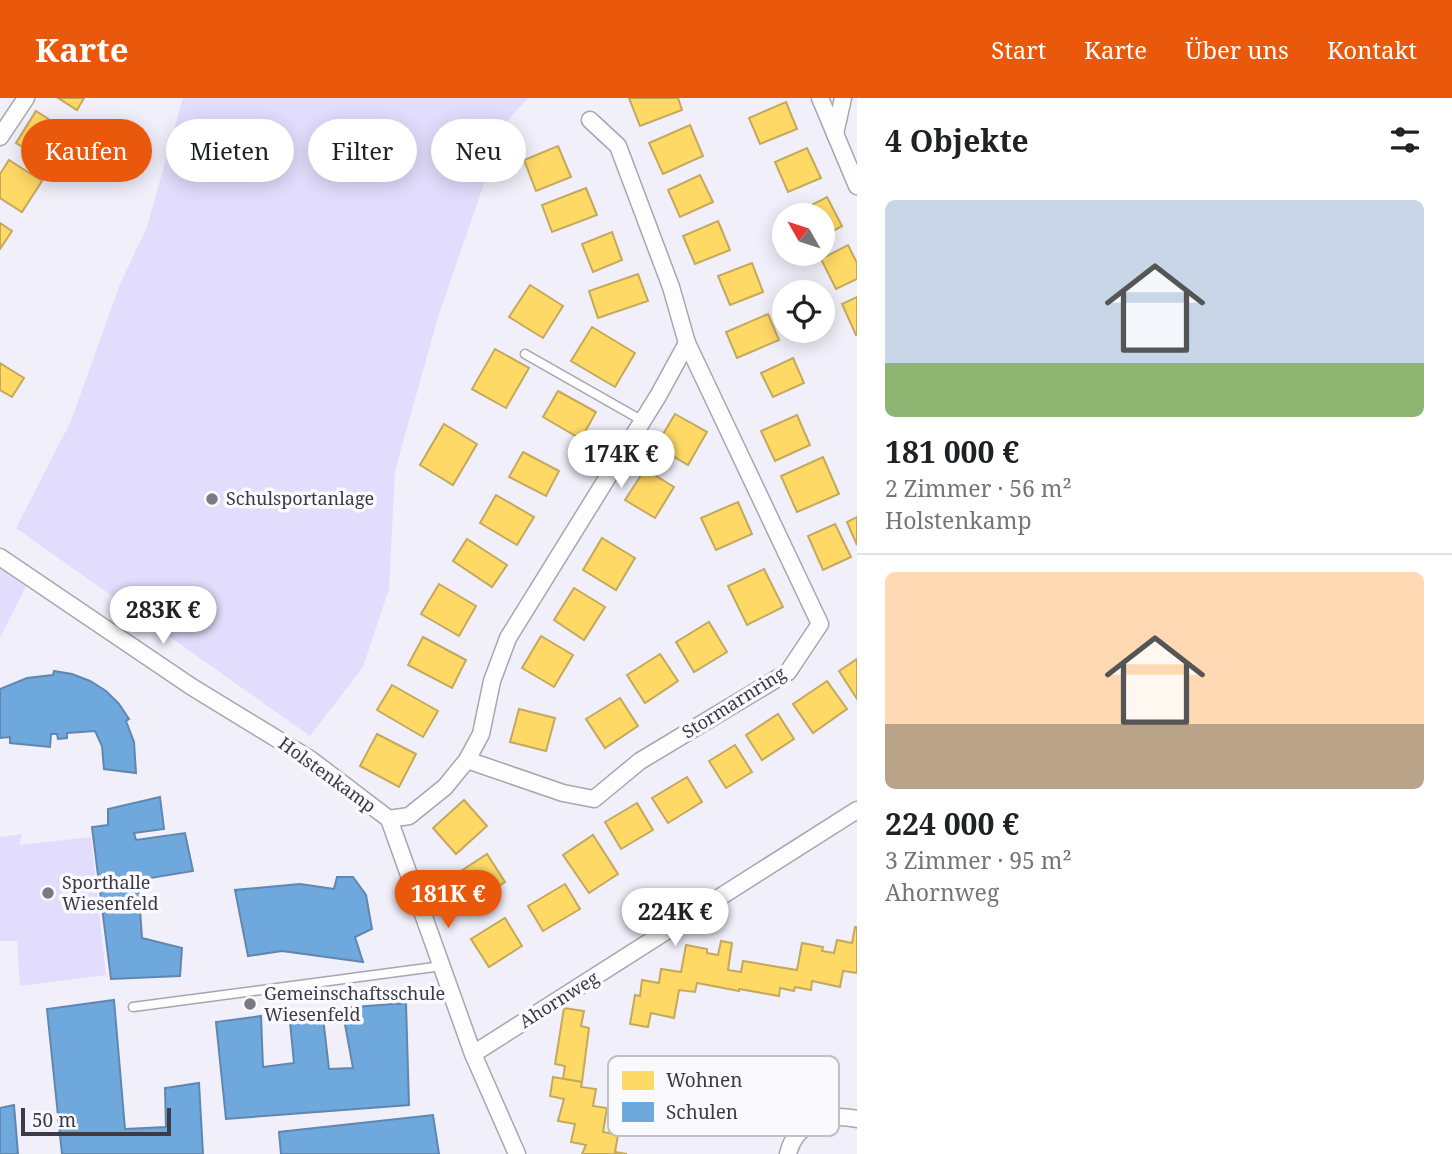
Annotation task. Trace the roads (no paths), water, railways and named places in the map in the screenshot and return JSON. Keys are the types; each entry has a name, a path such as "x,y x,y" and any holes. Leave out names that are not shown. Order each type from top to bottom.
{"street":[{"path":"0,137 26,98"},
{"path":"821,98 857,186"},
{"path":"835,134 843,98"},
{"name":"Stormarnring","path":"467,760 563,793 594,799 640,761 788,672 820,624 687,343 671,287 618,146 590,120"},
{"path":"389,819 409,816 445,787 467,760 481,734 492,681 508,638 643,421 687,343"},
{"name":"Holstenkamp","path":"0,557 192,687 310,759 389,819 473,1054 517,1154"},
{"name":"Ahornweg","path":"473,1054 857,810"},
{"path":"839,1115 857,1119"},
{"path":"789,1154 791,1144 799,1136"}],"lane":[{"path":"525,354 643,421"},
{"path":"133,1007 442,967"}],"place":[{"name":"Schulsportanlage","path":"212,499"},
{"name":"Sporthalle Wiesenfeld","path":"48,893"},
{"name":"Gemeinschaftsschule Wiesenfeld","path":"250,1004"}]}
